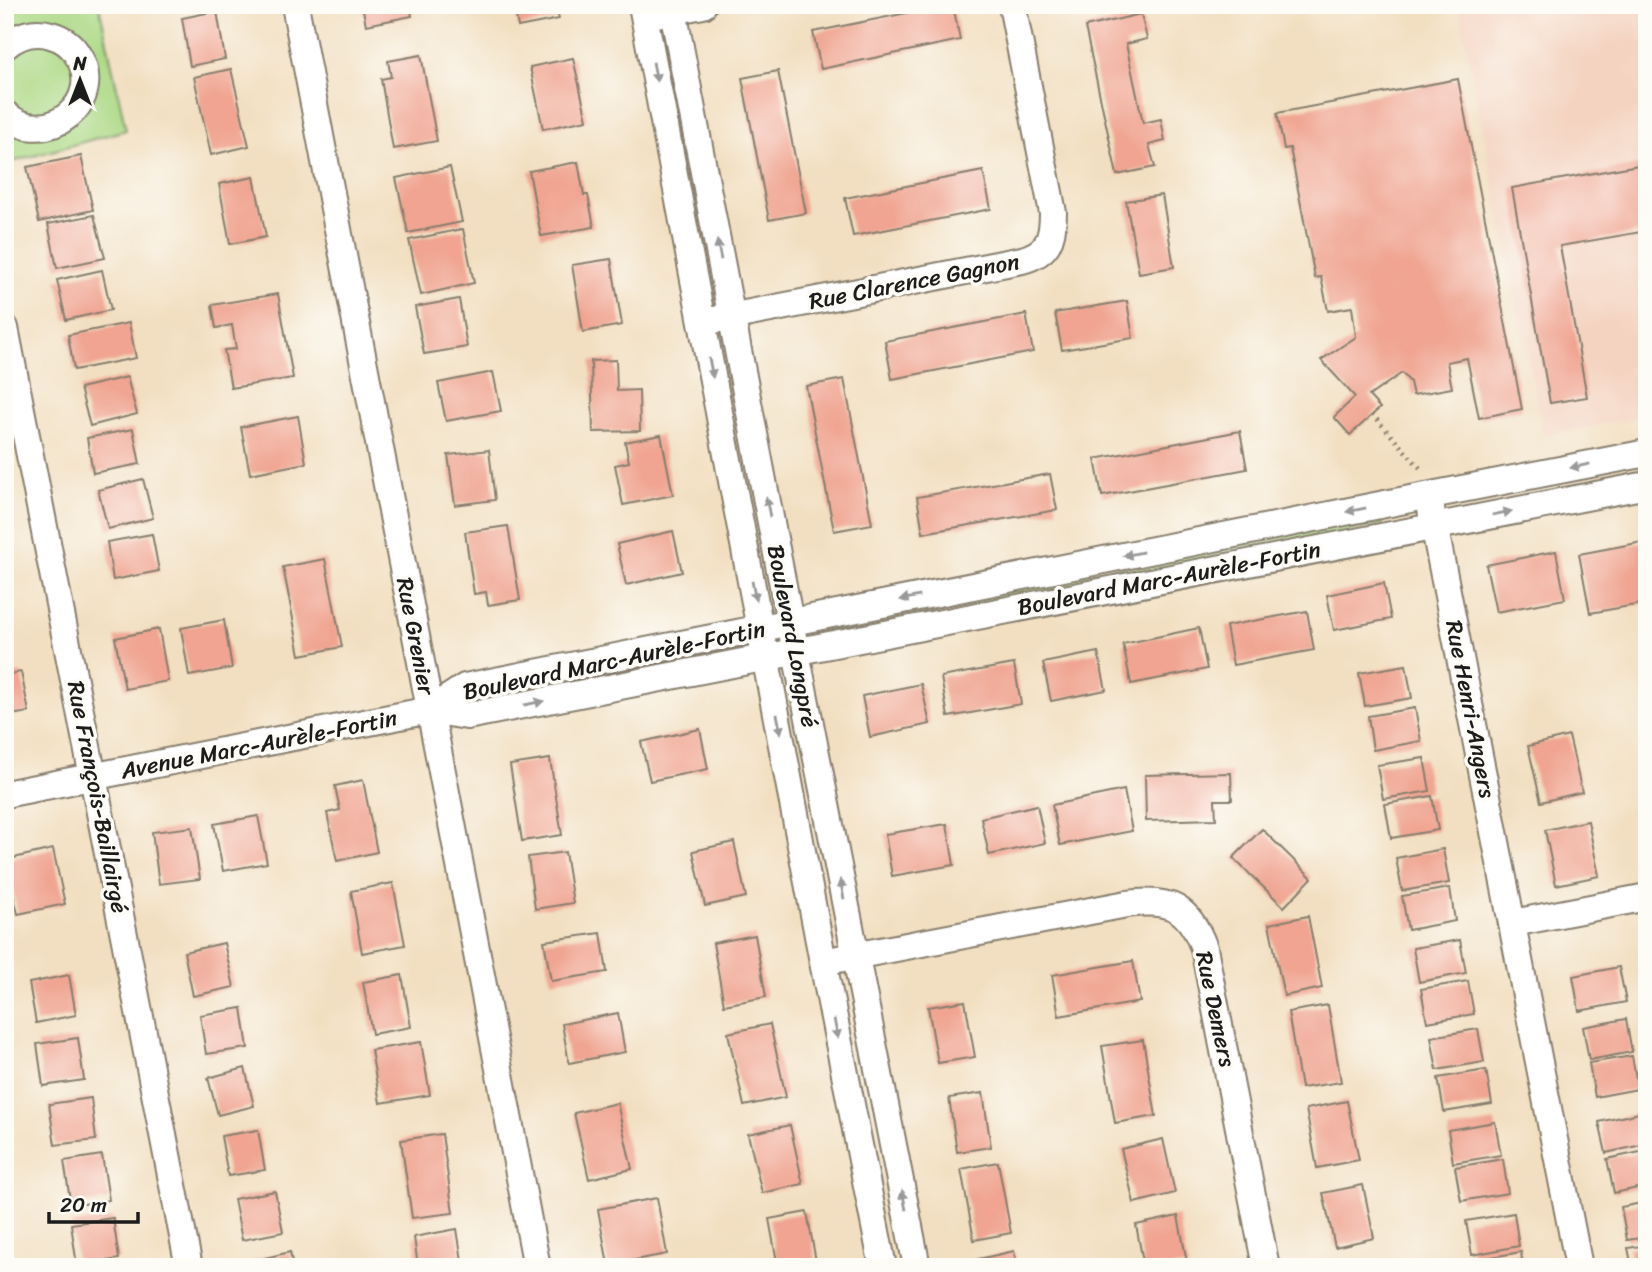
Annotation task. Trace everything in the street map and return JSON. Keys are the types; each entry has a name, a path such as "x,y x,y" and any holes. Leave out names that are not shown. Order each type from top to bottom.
{"street":[{"name":"Rue Grenier","path":"295,5 537,1267"},
{"path":"643,11 703,5"},
{"name":"Rue Clarence Gagnon","path":"702,323 1022,260 1040,253 1050,236 1053,213 1012,5"},
{"name":"Boulevard Longpré","path":"673,8 917,1267"},
{"name":"Boulevard Longpré","path":"643,11 883,1267"},
{"path":"5,46 30,33 55,36 75,50 83,65 85,82 77,106 65,119 57,123 32,127 16,122 5,114"},
{"name":"Rue François-Baillairgé","path":"5,328 189,1267"},
{"name":"Boulevard Marc-Aurèle-Fortin","path":"430,710 465,687 790,622 1427,484 1647,453"},
{"name":"Rue Henri-Angers","path":"1427,484 1579,1267"},
{"name":"Boulevard Marc-Aurèle-Fortin","path":"430,710 467,716 1647,485"},
{"name":"Avenue Marc-Aurèle-Fortin","path":"5,793 430,710"},
{"path":"1513,923 1647,897"},
{"name":"Rue Demers","path":"823,962 1134,902 1163,903 1181,911 1194,926 1205,948 1266,1267"}],"path":[{"path":"1373,414 1427,484"}],"shaded area":[{"path":"1458,5 1647,5 1647,416 1543,436"}],"green space":[{"path":"5,5 99,5 126,130 5,164"},
{"path":"1382,515 1383,525 822,636 820,626"},
{"path":"732,643 734,653 466,706 464,696"}],"building":[{"path":"362,5 410,5 412,16 366,25"},
{"path":"514,5 556,5 559,19 518,27"},
{"path":"953,5 960,40 821,69 813,32"},
{"path":"217,11 225,59 190,66 182,18"},
{"path":"1141,14 1147,39 1126,44 1143,123 1161,119 1165,141 1149,145 1155,167 1117,175 1085,27"},
{"path":"421,55 437,141 393,149 381,79 391,77 388,61"},
{"path":"573,58 587,120 543,129 530,67"},
{"path":"231,69 249,146 211,155 194,77"},
{"path":"778,71 806,213 769,220 742,78"},
{"path":"1458,79 1522,409 1479,418 1467,358 1447,362 1452,388 1413,395 1410,382 1402,373 1369,396 1380,408 1350,435 1334,417 1355,397 1321,360 1356,337 1352,307 1328,311 1321,277 1315,278 1290,148 1284,149 1277,113"},
{"path":"81,156 93,210 39,222 27,167"},
{"path":"578,162 594,227 541,236 529,171"},
{"path":"1644,164 1647,181 1647,231 1560,246 1587,397 1550,403 1512,188"},
{"path":"450,167 462,222 408,233 396,178"},
{"path":"983,171 991,209 853,236 845,198"},
{"path":"254,177 266,237 230,244 219,184"},
{"path":"1162,195 1174,267 1139,273 1126,201"},
{"path":"94,215 105,258 57,268 48,224"},
{"path":"463,229 474,283 421,295 409,240"},
{"path":"611,259 622,325 583,332 572,265"},
{"path":"102,270 111,310 66,320 57,280"},
{"path":"278,294 293,378 231,388 224,350 236,349 232,325 216,328 212,305"},
{"path":"459,299 467,347 424,354 415,307"},
{"path":"1127,301 1133,338 1062,350 1055,313"},
{"path":"1026,314 1033,352 892,379 885,341"},
{"path":"129,323 136,358 74,370 68,335"},
{"path":"616,360 617,391 639,390 640,431 593,432 591,361"},
{"path":"493,372 501,411 446,421 438,383"},
{"path":"127,377 137,414 90,426 80,388"},
{"path":"844,379 872,524 834,531 806,386"},
{"path":"298,416 306,463 250,474 241,427"},
{"path":"133,429 140,464 93,473 87,438"},
{"path":"1240,431 1247,469 1102,496 1095,459"},
{"path":"661,435 673,495 623,505 615,465 629,462 625,442"},
{"path":"489,450 495,500 455,505 448,455"},
{"path":"1050,474 1057,510 923,533 917,497"},
{"path":"143,479 153,518 108,529 98,490"},
{"path":"508,526 520,600 488,605 486,592 474,594 465,532"},
{"path":"673,531 682,572 626,585 617,544"},
{"path":"152,534 159,571 113,580 107,542"},
{"path":"1643,542 1647,561 1647,603 1590,613 1579,554"},
{"path":"1556,551 1565,599 1496,612 1486,565"},
{"path":"325,559 342,647 300,655 283,567"},
{"path":"1384,583 1391,619 1334,630 1327,595"},
{"path":"1307,611 1314,650 1233,665 1226,626"},
{"path":"224,620 232,668 189,676 181,628"},
{"path":"1199,628 1207,669 1131,684 1123,644"},
{"path":"159,629 168,681 125,689 115,638"},
{"path":"1098,652 1106,690 1051,701 1043,663"},
{"path":"1014,664 1021,704 948,717 941,677"},
{"path":"1406,665 1412,698 1365,706 1359,673"},
{"path":"21,672 29,712 5,716 5,675"},
{"path":"921,684 930,724 870,737 862,696"},
{"path":"1415,708 1421,741 1373,750 1368,716"},
{"path":"700,729 708,769 650,781 641,742"},
{"path":"1569,736 1582,792 1541,802 1528,746"},
{"path":"1424,758 1430,791 1383,799 1377,765"},
{"path":"550,759 562,835 522,841 510,765"},
{"path":"1231,773 1232,800 1215,800 1216,819 1146,821 1145,775"},
{"path":"363,780 377,852 337,861 327,813 340,810 335,786"},
{"path":"1124,790 1132,831 1060,845 1052,805"},
{"path":"1432,796 1438,830 1391,838 1385,804"},
{"path":"1037,805 1045,843 989,855 981,818"},
{"path":"258,816 267,863 223,871 214,824"},
{"path":"1588,821 1599,876 1556,885 1545,830"},
{"path":"947,824 954,865 892,876 885,834"},
{"path":"192,827 200,879 159,884 152,832"},
{"path":"1262,829 1312,878 1284,907 1233,858"},
{"path":"734,842 746,897 705,906 693,851"},
{"path":"53,849 65,904 18,914 5,860"},
{"path":"1443,849 1449,883 1402,891 1396,858"},
{"path":"565,852 573,903 535,909 528,857"},
{"path":"393,883 405,945 362,953 351,891"},
{"path":"1450,888 1455,921 1408,930 1402,896"},
{"path":"1308,916 1322,988 1284,996 1269,924"},
{"path":"601,933 607,972 551,981 544,941"},
{"path":"755,935 766,997 724,1005 713,943"},
{"path":"1460,940 1466,973 1419,982 1413,948"},
{"path":"224,943 234,987 193,996 184,952"},
{"path":"1133,961 1140,1002 1059,1016 1052,975"},
{"path":"1619,967 1626,1002 1579,1011 1573,976"},
{"path":"69,975 76,1015 36,1023 29,983"},
{"path":"402,975 411,1027 372,1034 363,982"},
{"path":"1468,981 1474,1014 1427,1022 1421,989"},
{"path":"965,1001 975,1057 938,1063 928,1007"},
{"path":"1328,1005 1341,1082 1301,1088 1288,1012"},
{"path":"242,1008 248,1048 206,1054 200,1015"},
{"path":"618,1013 625,1052 569,1063 562,1024"},
{"path":"1626,1019 1632,1052 1589,1060 1583,1027"},
{"path":"770,1024 786,1097 744,1106 728,1033"},
{"path":"1478,1029 1484,1062 1437,1070 1431,1037"},
{"path":"78,1038 84,1080 43,1086 37,1044"},
{"path":"1143,1040 1156,1116 1115,1123 1102,1046"},
{"path":"421,1042 430,1095 380,1103 371,1050"},
{"path":"1632,1056 1638,1089 1595,1097 1589,1063"},
{"path":"245,1068 254,1106 218,1115 208,1078"},
{"path":"1486,1070 1492,1104 1444,1112 1438,1078"},
{"path":"983,1093 991,1147 957,1152 949,1098"},
{"path":"91,1098 96,1140 55,1145 49,1104"},
{"path":"1347,1101 1359,1160 1317,1168 1306,1109"},
{"path":"617,1103 632,1169 589,1179 574,1113"},
{"path":"1639,1113 1646,1144 1606,1153 1599,1122"},
{"path":"1495,1122 1501,1155 1453,1163 1448,1130"},
{"path":"790,1125 803,1184 762,1193 748,1134"},
{"path":"258,1130 265,1170 228,1176 221,1136"},
{"path":"442,1134 453,1213 412,1218 401,1140"},
{"path":"1163,1139 1175,1193 1134,1203 1121,1149"},
{"path":"1645,1151 1647,1186 1614,1193 1607,1159"},
{"path":"102,1155 109,1200 71,1206 64,1161"},
{"path":"1503,1159 1508,1193 1461,1201 1455,1167"},
{"path":"998,1162 1011,1233 974,1240 961,1169"},
{"path":"1363,1185 1374,1238 1335,1247 1323,1193"},
{"path":"275,1191 283,1232 242,1240 234,1199"},
{"path":"657,1198 667,1254 608,1265 598,1209"},
{"path":"1647,1202 1647,1237 1627,1240 1621,1207"},
{"path":"807,1212 817,1267 778,1267 769,1219"},
{"path":"1514,1213 1519,1246 1472,1255 1466,1221"},
{"path":"1178,1216 1188,1267 1144,1267 1136,1225"},
{"path":"113,1218 119,1259 77,1266 71,1224"},
{"path":"457,1229 463,1267 418,1267 414,1237"},
{"path":"1647,1245 1647,1267 1632,1267 1628,1248"},
{"path":"1014,1251 1018,1267 976,1267 974,1260"},
{"path":"290,1252 293,1267 249,1267 248,1262"},
{"path":"1521,1252 1523,1267 1475,1267 1474,1260"}]}
